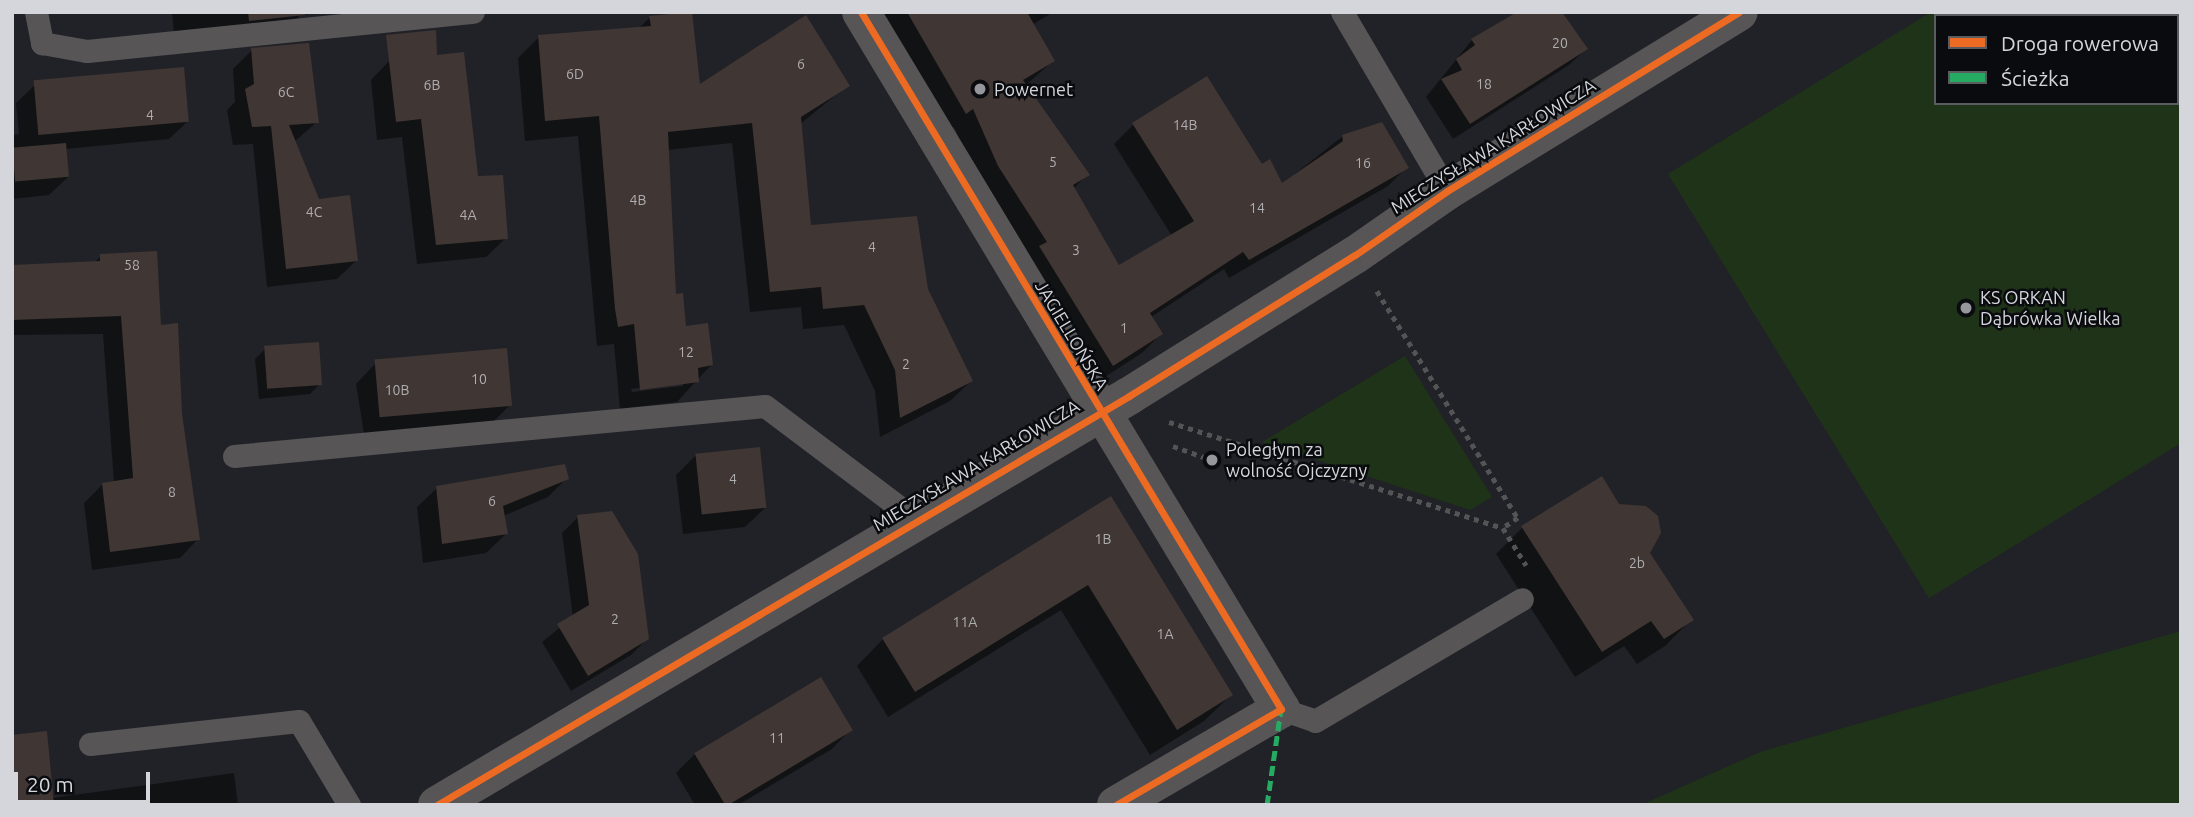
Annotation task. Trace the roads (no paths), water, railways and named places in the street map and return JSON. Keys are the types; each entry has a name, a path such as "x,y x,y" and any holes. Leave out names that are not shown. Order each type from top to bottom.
{"street":[{"name":"JAGIELLOŃSKA","path":"861,12 1114,403 1281,709"},
{"name":"MIECZYSŁAWA KARŁOWICZA","path":"437,805 1114,403 1355,255 1447,191 1740,12"},
{"path":"1116,805 1281,709"}],"lane":[{"path":"36,12 42,43 87,51 473,12"},
{"path":"1342,12 1447,191"},
{"path":"233,456 765,406 915,519"},
{"path":"1281,709 1315,721 1522,599"},
{"path":"90,744 299,721 349,805"}],"place":[{"name":"Powernet","path":"980,89"},
{"name":"KS ORKAN Dąbrówka Wielka","path":"1966,308"},
{"name":"Poległym za wolność Ojczyzny","path":"1212,460"}]}
